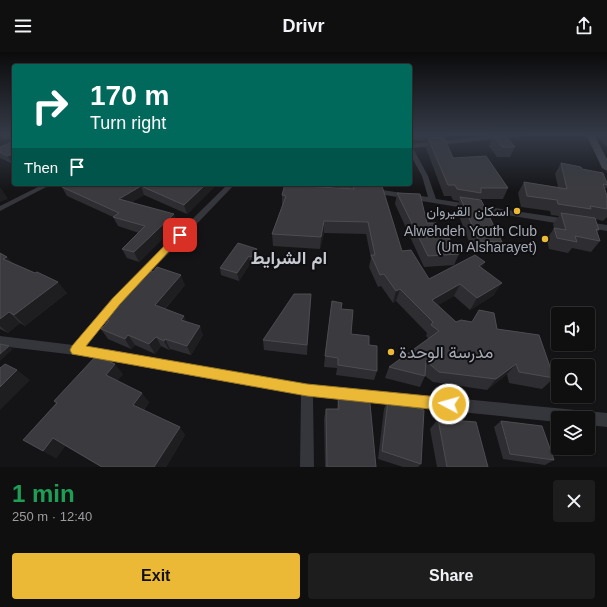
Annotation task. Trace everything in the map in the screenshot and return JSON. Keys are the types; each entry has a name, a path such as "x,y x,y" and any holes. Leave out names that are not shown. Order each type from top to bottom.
{"street":[{"path":"413,153 425,176 433,201"},
{"path":"601,153 606,163"},
{"path":"0,209 45,186"},
{"path":"76,350 116,301 230,186"},
{"path":"342,186 607,228"},
{"path":"0,341 76,350 307,390 607,420"},
{"path":"307,390 307,467"}],"building":[{"path":"2,153 12,153 12,154 7,156"},
{"path":"435,153 451,153 453,158 486,156 508,188 481,188 481,193 457,189 455,185 448,185"},
{"path":"561,163 603,173 607,183 607,185 603,184 607,196 607,209 590,206 591,209 558,204 557,200 527,196 524,182 567,189"},
{"path":"141,186 119,199 174,214 134,252 122,249 145,226 113,217 119,213 62,187"},
{"path":"141,186 204,186 184,205"},
{"path":"284,186 354,189 353,186 382,186 402,251 411,250 429,279 475,255 485,262 479,266 502,283 477,298 460,284 432,300 456,322 461,320 472,322 479,310 494,313 497,329 539,335 551,369 551,377 519,372 516,364 496,379 439,372 426,361 425,376 389,367 439,331 431,325 433,322 400,289 396,291 384,274 380,275 371,255 375,255 368,222 324,221 321,237 272,234 286,196 282,195"},
{"path":"397,193 420,194 427,223 436,223 445,238 449,238 459,254 428,256"},
{"path":"460,197 481,200 502,242 479,241"},
{"path":"561,213 595,218 599,230 596,229 600,241 575,236 577,242 557,238 554,228 566,230"},
{"path":"238,243 257,249 251,257 249,256 237,273 220,268"},
{"path":"0,253 7,257 3,259 58,282 14,315 9,312 0,319"},
{"path":"157,267 181,275 155,305 184,316 181,320 200,326 187,346 165,339 164,341 156,337 149,344 128,335 125,339 101,329 109,321 101,318 148,270 153,272"},
{"path":"294,294 311,294 307,345 263,340"},
{"path":"332,301 342,303 341,309 353,310 351,334 369,336 369,345 377,346 377,371 338,365 338,358 325,356"},
{"path":"0,344 9,346 0,354"},
{"path":"96,356 115,364 106,375 142,393 133,405 180,427 154,467 102,467 53,438 43,451 23,440 57,403 54,401"},
{"path":"5,364 17,370 0,387 0,368"},
{"path":"356,392 369,393 376,467 327,467 326,409 339,409 338,398 356,398"},
{"path":"388,400 424,410 421,464 382,451"},
{"path":"438,419 476,422 488,467 447,467"},
{"path":"501,421 542,426 554,460 510,454"}],"place":[{"name":"اسكان القيروان","path":"517,211"},
{"name":"Alwehdeh Youth Club (Um Alsharayet)","path":"545,239"},
{"name":"مدرسة الوحدة","path":"391,352"}],"district":[{"name":"ام الشرايط","path":"289,258"}],"route":[{"path":"180,235 116,301 76,350 307,390 449,404"}]}
